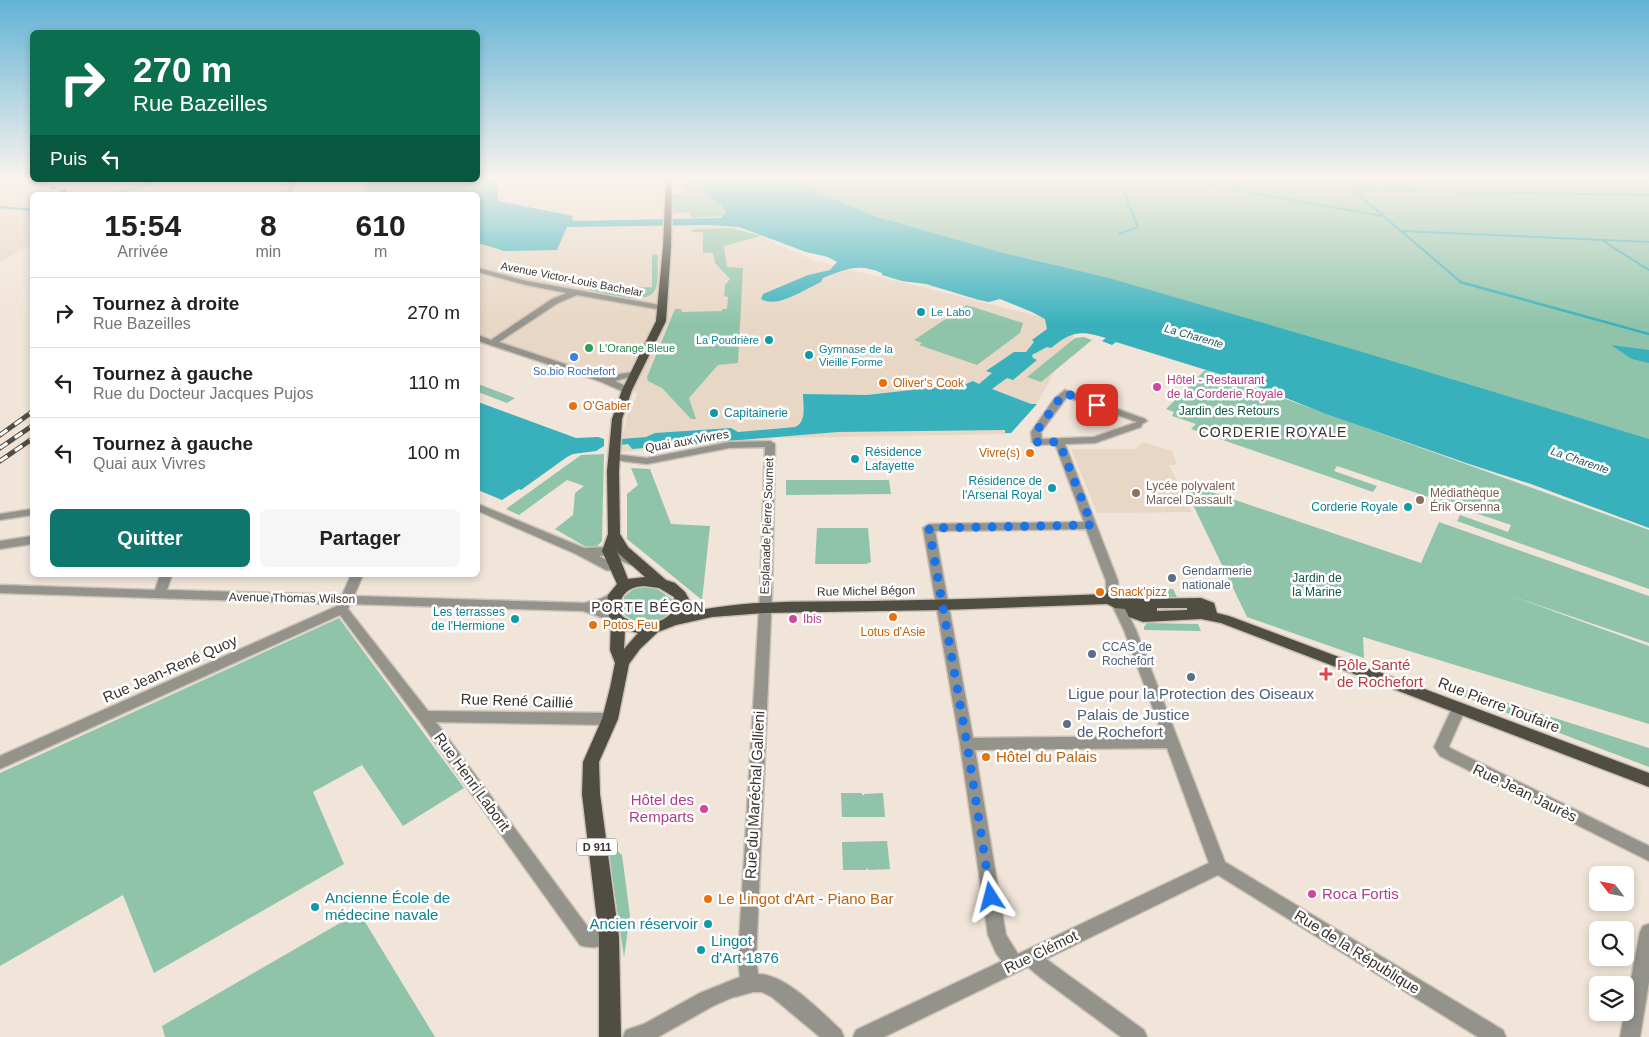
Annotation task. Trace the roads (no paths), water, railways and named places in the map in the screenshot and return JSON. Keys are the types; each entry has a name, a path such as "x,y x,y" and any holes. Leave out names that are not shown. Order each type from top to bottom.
{"main road":[{"path":"624,585 609,551 614,534 613,471 615,434 620,404 628,383 661,322 667,226"},
{"path":"614,534 624,550 661,582 678,592 682,601 682,608 672,621 654,628 635,645 622,662"},
{"path":"654,628 633,628 616,620 612,604 614,596 624,585 639,581 661,582"},
{"name":"Rue Michel Bégon","path":"682,601 712,612"},
{"name":"Rue Michel Bégon","path":"672,621 712,612 764,608 942,605 1128,605 1204,609"},
{"name":"Rue Pierre Toufaire","path":"1204,609 1224,620 1649,780"},
{"name":"D 911","path":"610,1037 612,1016 609,937 590,794 591,762 610,719 622,662 616,650 616,620"}],"street":[{"name":"Avenue Victor-Louis Bachelar","path":"480,271 526,283 662,308"},
{"path":"555,301 560,289"},
{"path":"492,343 555,301 576,292"},
{"path":"632,302 664,293"},
{"path":"480,339 602,379 628,383"},
{"path":"1065,393 1140,423 1094,440 1059,442 1037,442 1036,432 1065,393"},
{"path":"1059,442 1112,581 1128,605 1133,621 1130,630"},
{"name":"Quai aux Vivres","path":"613,471 639,461 662,459 705,448 729,445 770,444"},
{"name":"Esplanade Pierre Soumet","path":"764,608 770,444"},
{"name":"Quai aux Vivres","path":"614,456 639,461"},
{"path":"480,508 580,551 610,567 615,566"},
{"path":"0,517 30,512"},
{"path":"1092,525 929,528 967,744 997,935 1002,946 1023,960 1047,972 1137,1037"},
{"path":"0,545 30,540"},
{"path":"580,551 593,554 609,551 649,571"},
{"path":"160,594 165,577"},
{"path":"344,604 356,577"},
{"name":"Avenue Thomas Wilson","path":"0,589 160,594 344,604 584,607 604,602 614,596"},
{"name":"Rue Henri Laborit","path":"344,604 586,939 609,937"},
{"name":"Rue Jean-René Quoy","path":"0,763 344,604"},
{"path":"1128,605 1130,630 1170,742 1219,867"},
{"name":"Avenue Thomas Wilson","path":"584,607 616,620"},
{"name":"Rue du Maréchal Gallieni","path":"750,983 747,958 764,608"},
{"name":"Rue Jean Jaurès","path":"1459,708 1441,747 1445,752 1649,854"},
{"name":"Rue René Caillié","path":"424,716 610,719"},
{"path":"967,744 1170,742"},
{"name":"Rue Clémot","path":"863,1037 1219,867"},
{"name":"Rue de la République","path":"1219,867 1496,1037"},
{"path":"1630,1037 1649,932"},
{"path":"634,1037 658,1028 674,1017 710,998 750,983 762,982 774,987 834,1037"}],"water":[{"path":"480,226 610,226 567,227 557,250 504,251 480,244"},
{"name":"La Charente","path":"730,226 910,226 1003,253 1109,278 1649,439 1649,528 1531,484 1326,414 1248,383 1116,342 1112,345 1102,341 1106,338 1083,333 1071,335 1051,348 1047,347 1032,355 1037,360 1013,380 1007,378 992,389 1031,404 1037,404 1011,433 1005,433 1005,430 838,432 632,449 628,444 620,445 622,439 646,437 655,433 731,428 738,432 795,427 799,425 803,417 803,394 867,395 966,384 973,381 979,384 992,373 986,371 1014,352 1026,352 1034,342 1032,340 1047,329 1045,319 1000,299 989,302 979,300 926,284 902,281 866,268 852,268 823,278 821,282 783,300 775,302 761,299 763,294 808,275 830,270 837,262 828,257 806,252 739,227"},
{"path":"1611,345 1649,350 1649,363 1632,359"},
{"path":"480,403 576,438 598,437 604,439 604,446 596,451 573,454 567,457 521,490 519,489 502,500 480,491"}],"waterway":[{"path":"1119,234 1138,226"},
{"path":"1396,226 1461,282"},
{"path":"1402,231 1649,242"},
{"path":"1603,241 1649,270"},
{"path":"1461,282 1649,334"}],"railway":[{"path":"0,435 30,413"},
{"path":"0,448 30,427"},
{"path":"0,461 30,440"}],"place":[{"name":"Le Labo","path":"921,312"},
{"name":"La Poudrière","path":"769,340"},
{"name":"L'Orange Bleue","path":"589,348"},
{"name":"Gymnase de la Vieille Forme","path":"809,355"},
{"name":"So.bio Rochefort","path":"574,357"},
{"name":"Oliver's Cook","path":"883,383"},
{"name":"Hôtel - Restaurant de la Corderie Royale","path":"1157,387"},
{"name":"O'Gabier","path":"573,406"},
{"name":"Capitainerie","path":"714,413"},
{"name":"Vivre(s)","path":"1030,453"},
{"name":"Résidence Lafayette","path":"855,459"},
{"name":"Résidence de l'Arsenal Royal","path":"1052,488"},
{"name":"Lycée polyvalent Marcel Dassault","path":"1136,493"},
{"name":"Médiathèque Érik Orsenna","path":"1420,500"},
{"name":"Corderie Royale","path":"1408,507"},
{"name":"Gendarmerie nationale","path":"1172,578"},
{"name":"Snack'pizz","path":"1100,592"},
{"name":"Lotus d'Asie","path":"893,617"},
{"name":"Les terrasses de l'Hermione","path":"515,619"},
{"name":"Ibis","path":"793,619"},
{"name":"Potos Feu","path":"593,625"},
{"name":"CCAS de Rochefort","path":"1092,654"},
{"name":"Pôle Santé de Rochefort","path":"1326,674"},
{"name":"Ligue pour la Protection des Oiseaux","path":"1191,677"},
{"name":"Palais de Justice de Rochefort","path":"1067,724"},
{"name":"Hôtel du Palais","path":"986,757"},
{"name":"Hôtel des Remparts","path":"704,809"},
{"name":"Roca Fortis","path":"1312,894"},
{"name":"Le Lingot d'Art - Piano Bar","path":"708,899"},
{"name":"Ancienne École de médecine navale","path":"315,907"},
{"name":"Ancien réservoir","path":"708,924"},
{"name":"Lingot d'Art 1876","path":"701,950"}],"district":[{"name":"CORDERIE ROYALE","path":"1273,432"},
{"name":"PORTE BÉGON","path":"648,607"}],"park label":[{"name":"Jardin des Retours","path":"1229,411"},
{"name":"Jardin de la Marine","path":"1317,585"}]}
